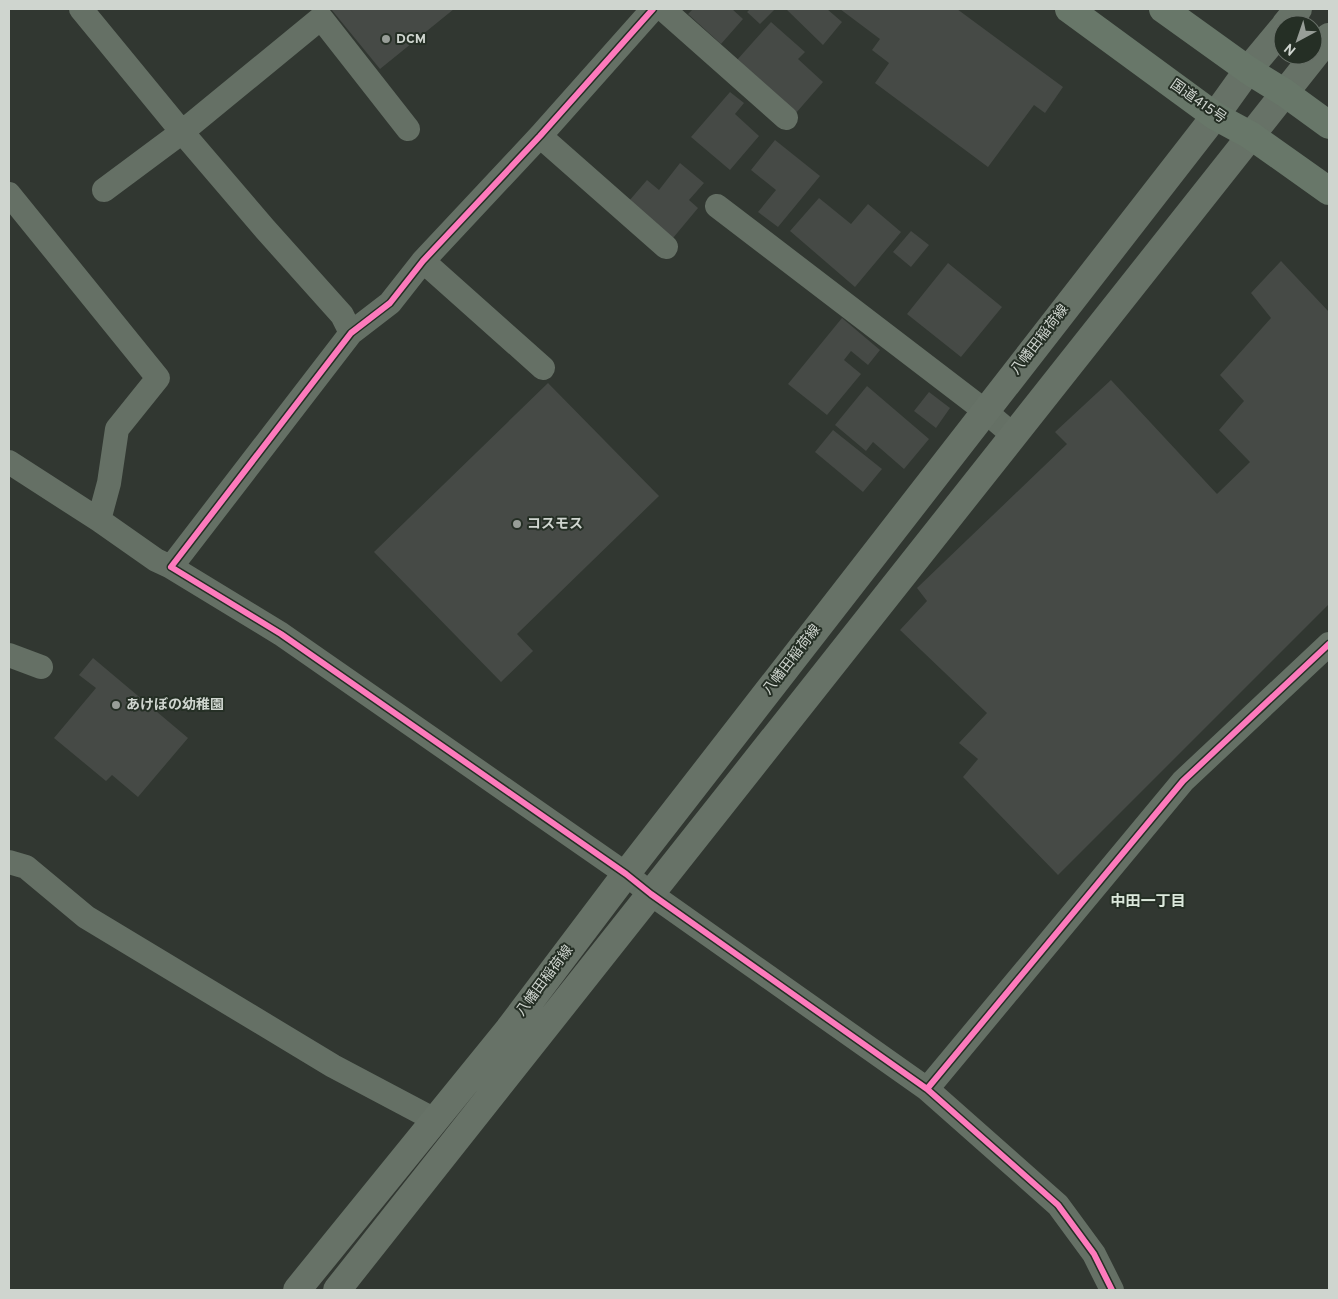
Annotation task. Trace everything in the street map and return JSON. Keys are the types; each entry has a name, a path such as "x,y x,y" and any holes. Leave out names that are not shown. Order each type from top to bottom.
{"highway":[{"name":"国道415号","path":"1069,9 1215,116 1250,135 1329,191"},
{"path":"1163,9 1329,125"}],"main road":[{"name":"八幡田稲荷線","path":"337,1290 1329,36"},
{"name":"八幡田稲荷線","path":"297,1290 509,1029 626,874 1273,39"}],"street":[{"path":"81,9 182,132 342,315 351,333"},
{"path":"171,567 351,333 390,303 423,261 540,136 653,9"},
{"path":"663,9 786,118"},
{"path":"104,190 182,132 318,13 408,129"},
{"path":"540,136 666,247"},
{"path":"9,194 158,378 117,429 108,483 99,520"},
{"path":"717,206 985,411 1014,436"},
{"path":"423,261 543,368"},
{"path":"9,462 99,520 156,560 171,567 281,634 626,874 651,894 927,1089 1058,1204 1094,1254 1112,1290"},
{"path":"927,1089 1183,781 1329,644"},
{"path":"9,655 41,667"},
{"path":"9,862 26,867 86,917 333,1066 435,1120"}],"building":[{"name":"DCM","path":"331,9 454,9 380,69"},
{"path":"693,9 732,9 743,19 721,44 688,14"},
{"path":"750,9 775,9 760,24 747,12"},
{"path":"786,9 827,9 842,22 823,45"},
{"path":"840,9 957,9 1063,87 1045,113 1034,105 988,167 875,83 889,63 872,50 880,39"},
{"path":"771,22 805,52 798,59 823,82 796,113 737,60"},
{"path":"730,92 744,103 735,114 759,136 730,170 691,137"},
{"path":"775,140 820,176 778,227 758,212 776,190 751,170"},
{"path":"680,163 704,183 689,200 698,208 673,238 629,201 647,180 659,190"},
{"path":"819,198 851,224 868,204 901,232 855,287 790,231"},
{"path":"911,231 929,245 911,267 893,252"},
{"path":"1281,261 1329,312 1329,604 1058,875 963,777 978,759 959,743 987,713 900,630 927,601 917,588 1067,444 1055,432 1111,380 1217,494 1250,462 1219,430 1244,401 1220,375 1271,318 1251,293"},
{"path":"948,263 1002,307 961,357 907,314"},
{"path":"842,318 880,350 868,365 851,351 844,360 861,374 827,415 788,384"},
{"name":"コスモス","path":"548,383 659,496 517,634 533,651 501,682 374,552"},
{"path":"867,386 929,439 904,469 873,442 866,451 835,425"},
{"path":"929,392 950,408 936,428 914,411"},
{"path":"833,430 882,469 863,492 815,452"},
{"path":"93,658 188,738 138,797 112,775 106,781 54,738 96,688 79,675"}],"cycle path":[{"path":"653,9 540,136 423,261 390,303 351,333 171,567 281,634 626,874 651,894 927,1089 1058,1205 1094,1254 1112,1290"},
{"path":"927,1089 1183,781 1329,644"}],"place":[{"name":"DCM","path":"386,39"},
{"name":"コスモス","path":"517,524"},
{"name":"あけぼの幼稚園","path":"116,705"}],"district":[{"name":"中田一丁目","path":"1148,902"}]}
